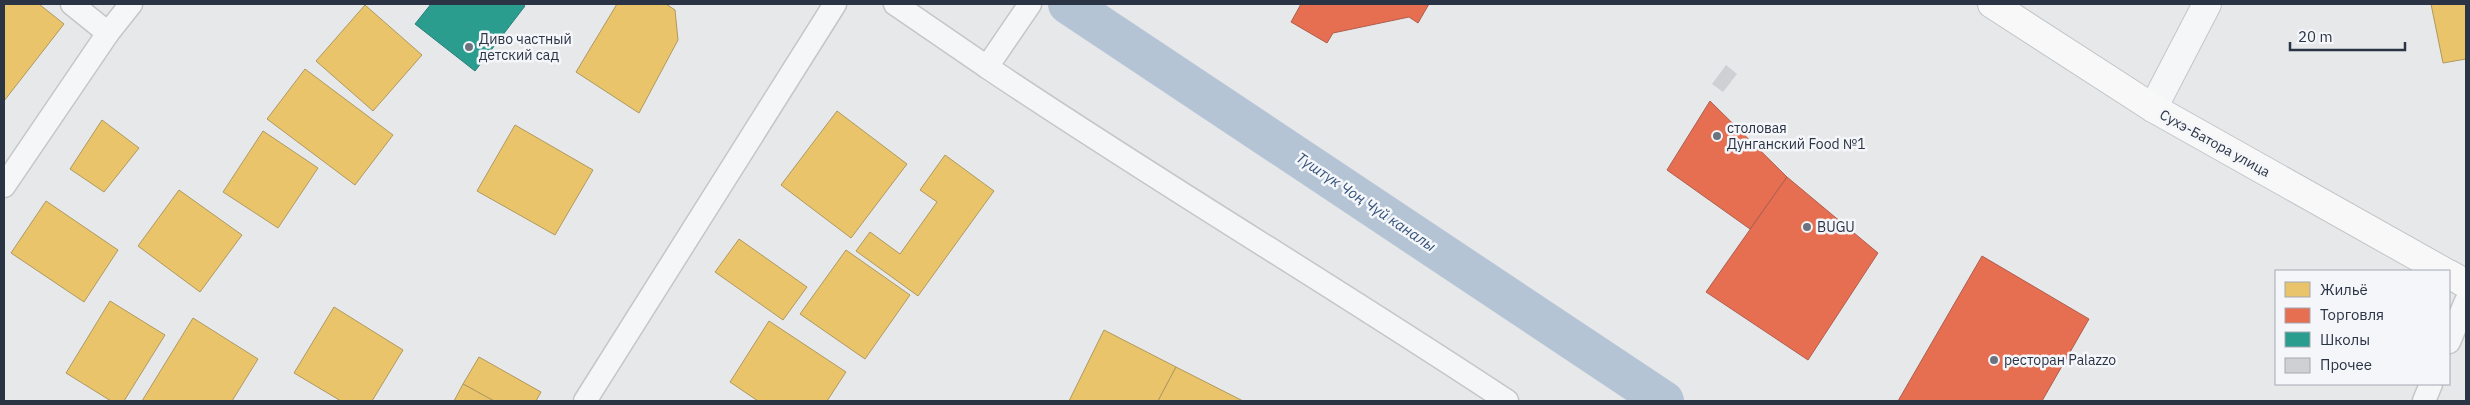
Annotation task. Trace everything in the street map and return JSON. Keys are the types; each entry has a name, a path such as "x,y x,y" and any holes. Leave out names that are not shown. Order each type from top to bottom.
{"main road":[{"name":"Сухэ-Батора улица","path":"1992,4 2153,108 2442,270"},
{"path":"2450,275 2466,284"}],"street":[{"path":"2153,108 2207,4"}],"lane":[{"path":"72,4 108,33"},
{"path":"4,186 108,33 130,4"},
{"path":"585,401 835,4"},
{"path":"895,4 1103,144 1507,401"},
{"path":"987,67 1027,9"},
{"path":"2450,340 2466,301"},
{"path":"2424,401 2431,385"}],"building: Жильё":[{"path":"4,4 39,4 64,24 4,101"},
{"path":"617,4 666,4 675,10 678,40 639,113 576,72"},
{"path":"2431,4 2466,4 2466,59 2443,63"},
{"path":"365,5 422,55 373,111 316,61"},
{"path":"305,69 393,135 355,185 267,119"},
{"path":"837,111 907,164 851,238 781,185"},
{"path":"102,120 139,148 104,192 70,169"},
{"path":"515,125 593,170 555,235 477,191"},
{"path":"263,131 318,168 278,228 223,192"},
{"path":"945,155 994,191 918,296 856,251 870,232 900,254 937,202 920,190"},
{"path":"179,190 242,235 200,292 138,246"},
{"path":"46,201 118,250 84,302 11,253"},
{"path":"739,239 807,287 783,320 715,272"},
{"path":"846,250 910,295 865,359 800,314"},
{"path":"110,301 165,335 124,401 111,401 66,373"},
{"path":"334,307 403,350 372,401 341,401 294,373"},
{"path":"193,318 258,359 232,401 142,401"},
{"path":"769,321 846,372 827,401 758,401 730,382"},
{"path":"1104,330 1176,367 1158,401 1069,401"},
{"path":"479,357 541,392 536,401 494,401 463,384"},
{"path":"1176,367 1243,401 1158,401"},
{"path":"463,384 494,401 454,401"}],"building: Торговля":[{"path":"1301,4 1429,4 1418,23 1409,17 1333,33 1327,43 1291,22"},
{"name":"столовая Дунганский Food №1","path":"1710,101 1787,177 1750,229 1667,170"},
{"path":"1787,177 1878,253 1808,360 1706,292"},
{"name":"ресторан Palazzo","path":"1982,256 2089,319 2042,401 1898,401"}],"building: Школы":[{"name":"Диво частный детский сад","path":"431,4 522,4 525,6 475,71 415,24"}],"building: Прочее":[{"path":"1726,65 1737,74 1723,92 1712,84"}],"waterway":[{"name":"Түштүк Чоң Чүй каналы","path":"1068,4 1664,401"}],"place":[{"name":"Диво частный детский сад","path":"469,47"},
{"name":"столовая Дунганский Food №1","path":"1717,136"},
{"name":"BUGU","path":"1807,227"},
{"name":"ресторан Palazzo","path":"1994,360"}]}
